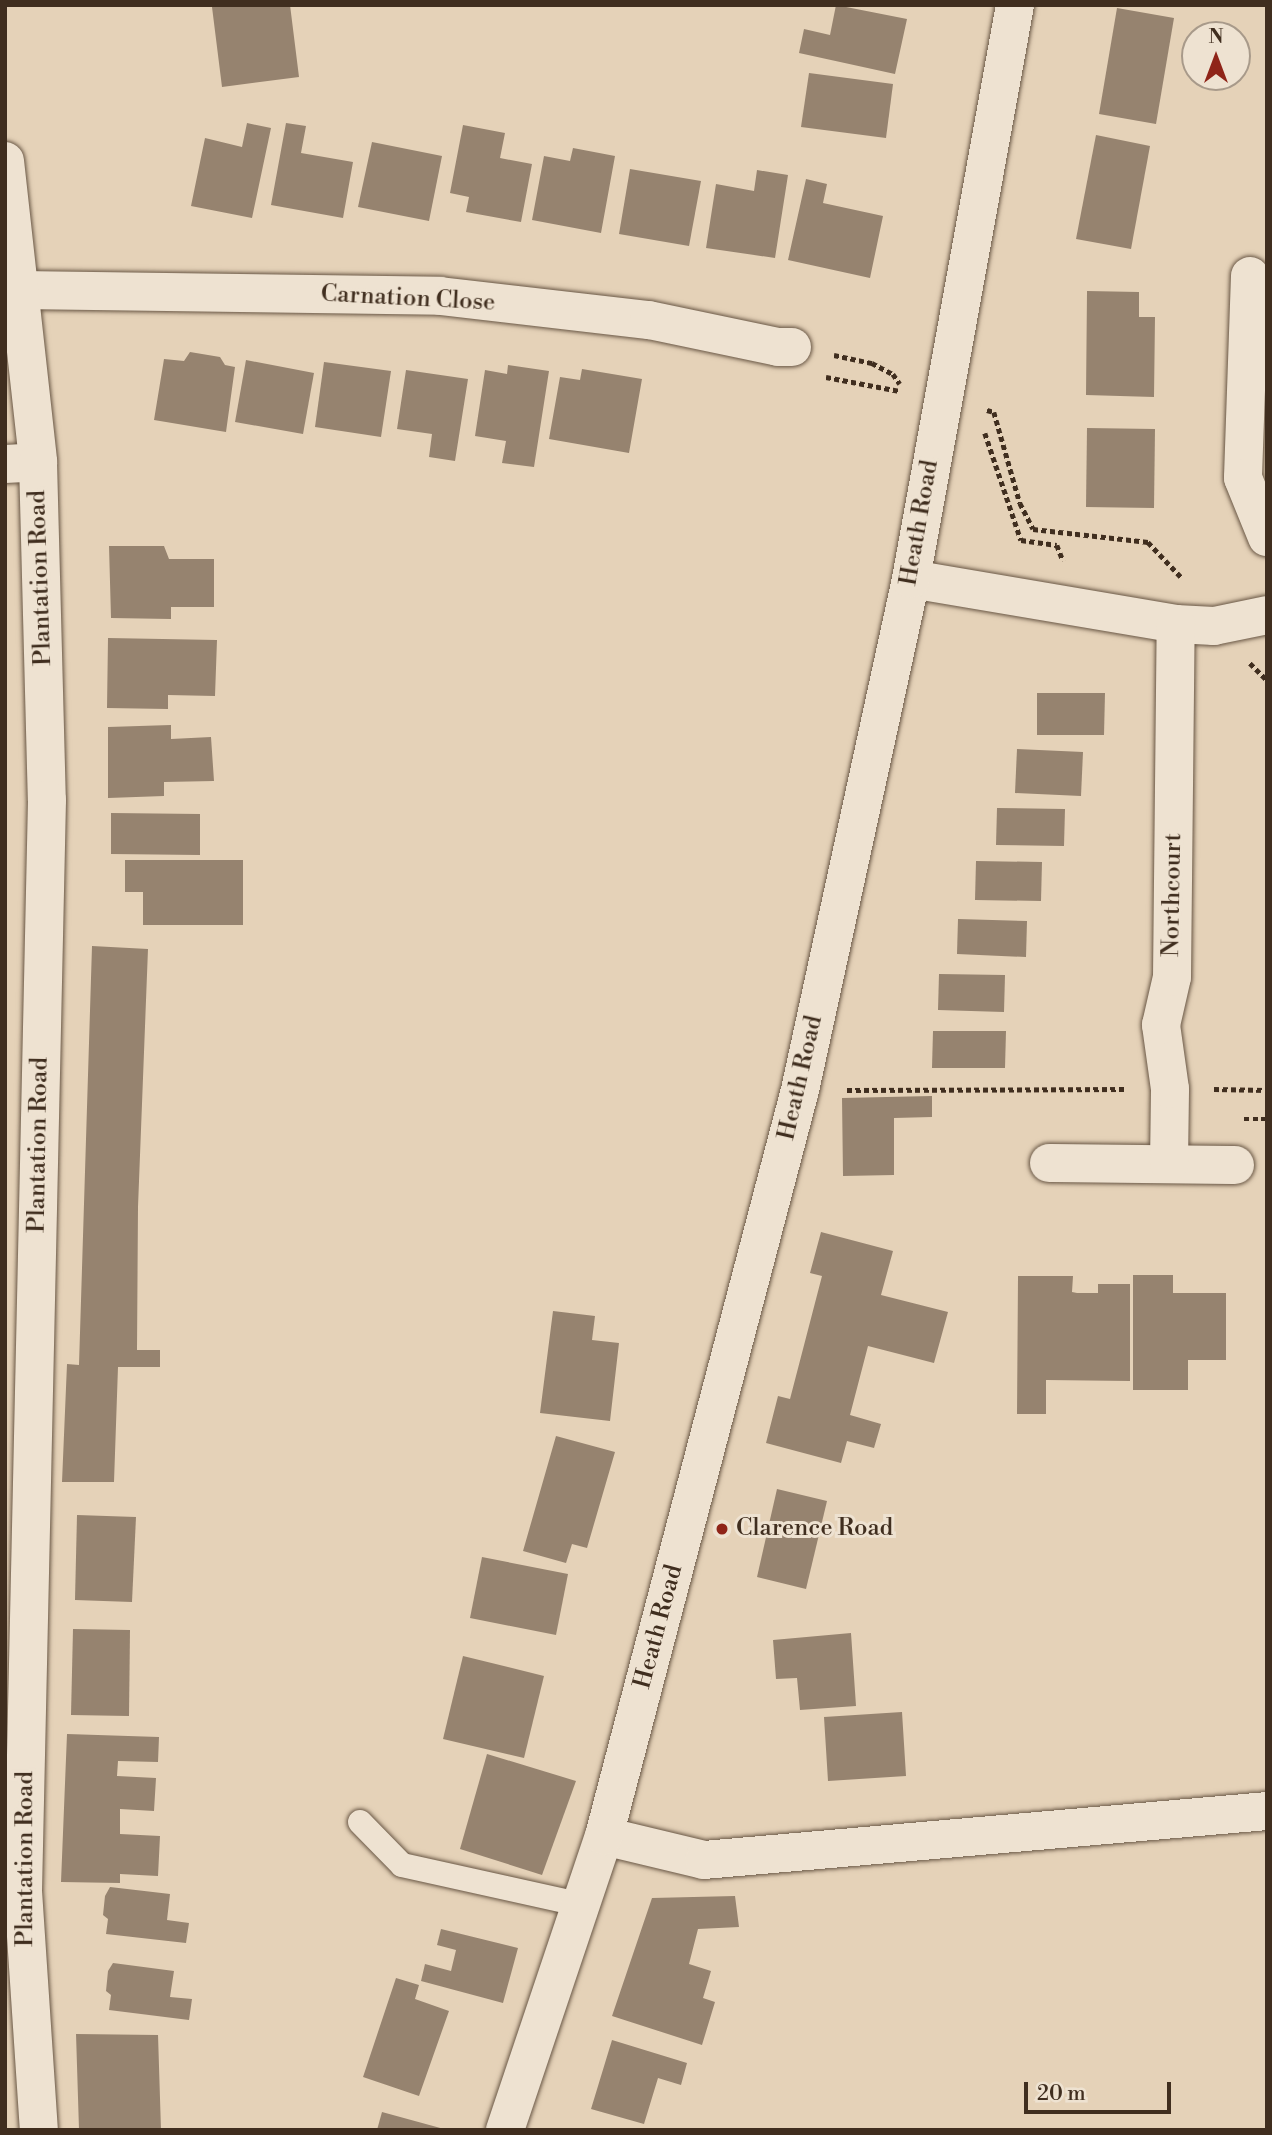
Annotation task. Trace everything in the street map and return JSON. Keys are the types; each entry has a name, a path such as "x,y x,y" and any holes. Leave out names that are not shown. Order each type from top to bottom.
{"street":[{"name":"Heath Road","path":"505,2130 604,1836 800,1090 911,579 1014,5"},
{"name":"Plantation Road","path":"5,162 21,290 21,463 47,800 23,1891 16,1975 39,2130"},
{"path":"1250,276 1242,478 1267,537"},
{"name":"Carnation Close","path":"21,290 440,296 649,320 785,347"},
{"path":"911,579 1176,624 1213,626 1267,615"},
{"name":"Northcourt","path":"1169,1163 1170,1089 1161,1025 1172,977 1176,624"},
{"path":"1049,1163 1235,1165"},
{"path":"604,1836 704,1860 1267,1811"}],"lane":[{"path":"360,1822 402,1865 582,1905"}],"path":[{"path":"785,347 872,363 893,373 906,393 825,377 786,365 785,347"},
{"path":"976,406 994,412 1020,503 1032,529 1149,542 1194,590 1213,626"},
{"path":"984,430 1021,540 1058,545 1080,608"},
{"path":"800,1090 1170,1089"}],"building":[{"path":"290,5 299,77 222,87 212,7"},
{"path":"836,5 907,19 895,74 799,53 804,29 830,35"},
{"path":"1117,8 1174,18 1156,124 1099,114"},
{"path":"809,73 893,84 886,138 801,127"},
{"path":"247,123 271,128 252,218 191,206 205,138 242,147"},
{"path":"286,123 306,126 301,153 353,162 343,218 271,205"},
{"path":"463,125 505,133 500,158 532,164 521,222 466,212 469,197 450,193"},
{"path":"1096,135 1150,146 1131,249 1076,239"},
{"path":"372,142 442,156 429,221 358,207"},
{"path":"573,148 615,156 601,233 532,220 544,156 570,161"},
{"path":"630,169 701,181 689,246 619,234"},
{"path":"757,170 788,175 775,258 706,248 716,184 754,191"},
{"path":"806,179 827,184 823,203 883,216 870,278 788,260"},
{"path":"1087,291 1139,292 1139,317 1155,317 1154,397 1086,395"},
{"path":"190,352 220,357 225,365 235,367 226,432 154,420 164,359 184,361"},
{"path":"246,360 314,373 303,434 235,422"},
{"path":"324,362 391,371 381,437 315,427"},
{"path":"508,365 549,371 534,467 502,463 506,441 475,436 485,370 507,374"},
{"path":"582,369 642,379 629,453 549,439 560,377 580,380"},
{"path":"406,370 468,379 455,461 429,457 432,434 397,429"},
{"path":"1087,428 1155,429 1154,508 1086,507"},
{"path":"109,546 164,546 169,559 214,559 214,607 171,607 171,619 111,618"},
{"path":"108,638 217,640 215,696 168,695 168,709 107,708"},
{"path":"1037,693 1105,693 1104,735 1037,735"},
{"path":"171,725 171,739 211,737 214,781 164,782 164,796 108,798 108,727"},
{"path":"1017,749 1083,752 1081,796 1015,793"},
{"path":"997,808 1065,809 1064,846 996,845"},
{"path":"111,813 200,814 200,855 111,854"},
{"path":"125,860 243,860 243,925 143,925 143,892 125,892"},
{"path":"976,861 1042,862 1041,901 975,900"},
{"path":"958,919 1027,921 1026,957 957,954"},
{"path":"92,946 148,949 138,1207 137,1350 160,1350 160,1367 118,1367 114,1482 62,1482 67,1364 79,1365"},
{"path":"939,974 1005,975 1004,1012 938,1010"},
{"path":"933,1031 1006,1031 1005,1068 932,1068"},
{"path":"932,1096 932,1117 894,1118 894,1175 843,1176 842,1098"},
{"path":"821,1232 893,1251 881,1295 948,1312 934,1363 868,1346 850,1415 881,1424 874,1448 847,1441 841,1463 766,1443 778,1396 790,1399 822,1276 810,1273"},
{"path":"1133,1275 1173,1275 1173,1293 1226,1293 1226,1360 1188,1360 1188,1390 1133,1390"},
{"path":"1018,1276 1073,1276 1072,1292 1077,1293 1098,1293 1098,1284 1130,1284 1130,1381 1046,1380 1046,1414 1017,1414"},
{"path":"553,1311 595,1316 592,1340 619,1343 610,1421 540,1413"},
{"path":"556,1436 615,1452 587,1548 572,1544 566,1563 523,1551"},
{"path":"777,1489 827,1501 806,1589 757,1577"},
{"path":"77,1515 136,1517 132,1602 75,1600"},
{"path":"482,1557 568,1574 556,1635 470,1618"},
{"path":"73,1629 130,1630 129,1716 71,1715"},
{"path":"851,1633 856,1706 800,1710 797,1678 776,1679 773,1640"},
{"path":"463,1656 544,1676 524,1758 443,1739"},
{"path":"902,1712 906,1776 828,1781 824,1717"},
{"path":"67,1734 159,1737 158,1762 118,1761 117,1776 156,1778 154,1811 120,1809 120,1834 160,1836 158,1876 120,1874 120,1883 61,1882"},
{"path":"487,1754 576,1781 542,1875 460,1849"},
{"path":"110,1887 170,1894 167,1920 189,1923 186,1943 106,1934 108,1919 103,1915 105,1896"},
{"path":"735,1896 739,1927 698,1929 689,1964 711,1971 703,1998 715,2002 702,2045 612,2016 652,1898"},
{"path":"441,1929 518,1948 503,2003 421,1981 425,1964 451,1971 456,1950 437,1945"},
{"path":"113,1963 174,1971 170,1997 192,1999 189,2020 109,2010 111,1995 106,1991 108,1971"},
{"path":"396,1978 419,1985 415,1999 449,2011 419,2096 363,2077"},
{"path":"76,2034 158,2035 161,2130 79,2130"},
{"path":"612,2040 687,2063 681,2085 658,2078 644,2124 591,2109"},
{"path":"382,2112 444,2129 444,2130 377,2130"}],"place":[{"name":"Clarence Road","path":"722,1529"}]}
